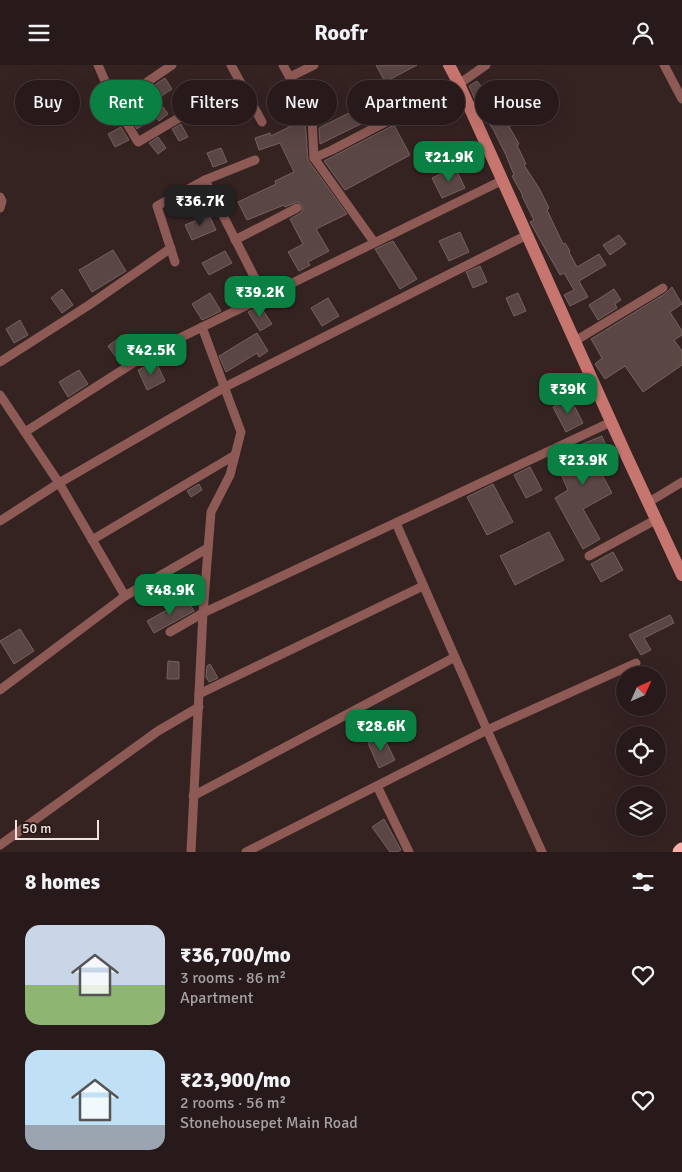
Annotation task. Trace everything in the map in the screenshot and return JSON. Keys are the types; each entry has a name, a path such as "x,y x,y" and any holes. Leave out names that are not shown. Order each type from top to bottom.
{"main road":[{"path":"448,65 457,80"},
{"path":"465,97 682,575"}],"street":[{"path":"98,65 105,80"},
{"path":"150,80 172,65"},
{"path":"231,65 239,80"},
{"path":"283,65 312,118 314,158 374,242"},
{"path":"290,77 314,65"},
{"path":"465,80 486,65"},
{"path":"664,65 682,99"},
{"path":"257,113 262,122"},
{"path":"128,125 138,142 172,122"},
{"path":"314,158 380,125"},
{"path":"176,261 158,206 205,180 255,160"},
{"path":"205,180 264,297"},
{"path":"25,432 149,353 503,180"},
{"path":"0,197 2,201 0,208"},
{"path":"235,240 297,208"},
{"path":"0,521 59,483 225,387 527,235"},
{"path":"0,362 89,305 171,248"},
{"path":"575,341 663,288"},
{"path":"191,852 202,613 211,512 230,475 241,432 202,327"},
{"path":"0,395 59,483 125,596"},
{"path":"170,632 202,613 612,422"},
{"path":"92,540 235,455"},
{"path":"649,502 682,483"},
{"path":"589,556 657,519"},
{"path":"396,523 486,730 542,852"},
{"path":"0,690 125,596 208,548"},
{"path":"198,694 423,586"},
{"path":"194,795 454,657"},
{"path":"246,852 486,730 636,663"},
{"path":"0,845 158,731 199,707"},
{"path":"377,786 409,852"}],"building":[{"path":"376,65 417,65 389,80 384,80"},
{"path":"165,78 172,89 162,96 162,80"},
{"path":"475,82 475,100 469,86"},
{"path":"162,106 168,114 162,119"},
{"path":"347,114 347,125 359,125 320,144 319,128 325,125 337,125 337,119"},
{"path":"135,125 143,125 137,129"},
{"path":"182,125 188,137 179,141 172,129"},
{"path":"293,125 305,125 308,160 347,214 316,229 329,251 308,262 310,265 299,271 288,252 303,244 290,219 302,212 302,205 297,202 285,207 284,205 247,220 238,202 276,184 275,181 294,172 280,143 259,150 255,138 270,133 271,136"},
{"path":"394,125 410,155 345,190 324,161"},
{"path":"490,125 508,125 519,144 517,145 526,164 524,165 539,188 563,244 565,243 570,251 577,267 599,254 606,265 579,281 588,297 570,306 564,295 574,290 564,273 560,275 530,222 534,220 512,176 514,175 506,155"},
{"path":"121,127 129,140 115,147 108,134"},
{"path":"158,137 166,148 158,154 149,143"},
{"path":"221,148 227,162 213,167 207,153"},
{"path":"455,167 465,188 442,198 432,178"},
{"path":"209,215 216,230 192,240 185,225"},
{"path":"460,232 469,252 449,261 439,241"},
{"path":"619,235 626,244 610,255 603,245"},
{"path":"393,241 417,279 400,289 375,249"},
{"path":"113,250 126,271 92,292 79,270"},
{"path":"225,251 232,263 209,275 202,263"},
{"path":"480,266 487,282 473,288 466,272"},
{"path":"672,287 682,304 670,312 682,331 682,335 674,340 682,351 682,365 643,392 625,366 605,379 595,364 602,358 591,339 666,293"},
{"path":"62,289 73,305 62,313 51,298"},
{"path":"614,289 621,300 615,304 617,308 598,320 589,305"},
{"path":"210,293 221,311 202,320 192,304"},
{"path":"518,293 526,311 514,316 506,298"},
{"path":"328,298 339,316 322,326 311,308"},
{"path":"260,306 272,324 260,331 248,312"},
{"path":"20,320 28,335 14,343 6,329"},
{"path":"257,333 268,351 259,357 257,353 226,372 219,356"},
{"path":"119,338 130,354 119,361 108,346"},
{"path":"156,362 165,381 147,390 138,370"},
{"path":"79,370 88,384 68,397 59,382"},
{"path":"570,398 583,423 566,432 553,407"},
{"path":"602,436 613,463 599,469 612,493 583,509 600,539 583,549 555,498 568,490 553,456"},
{"path":"530,467 542,490 526,498 514,475"},
{"path":"199,484 202,490 191,497 187,491"},
{"path":"493,484 513,522 487,535 467,497"},
{"path":"549,532 564,560 515,585 500,556"},
{"path":"613,552 623,570 601,582 591,564"},
{"path":"187,599 194,611 154,633 147,621"},
{"path":"670,615 674,623 644,638 651,650 641,655 629,635"},
{"path":"20,629 34,651 14,664 0,641"},
{"path":"168,661 179,662 179,679 167,679"},
{"path":"210,664 218,678 209,682 206,677 207,666"},
{"path":"383,736 395,760 379,768 368,743"},
{"path":"384,819 401,850 397,852 390,852 372,827"}]}
